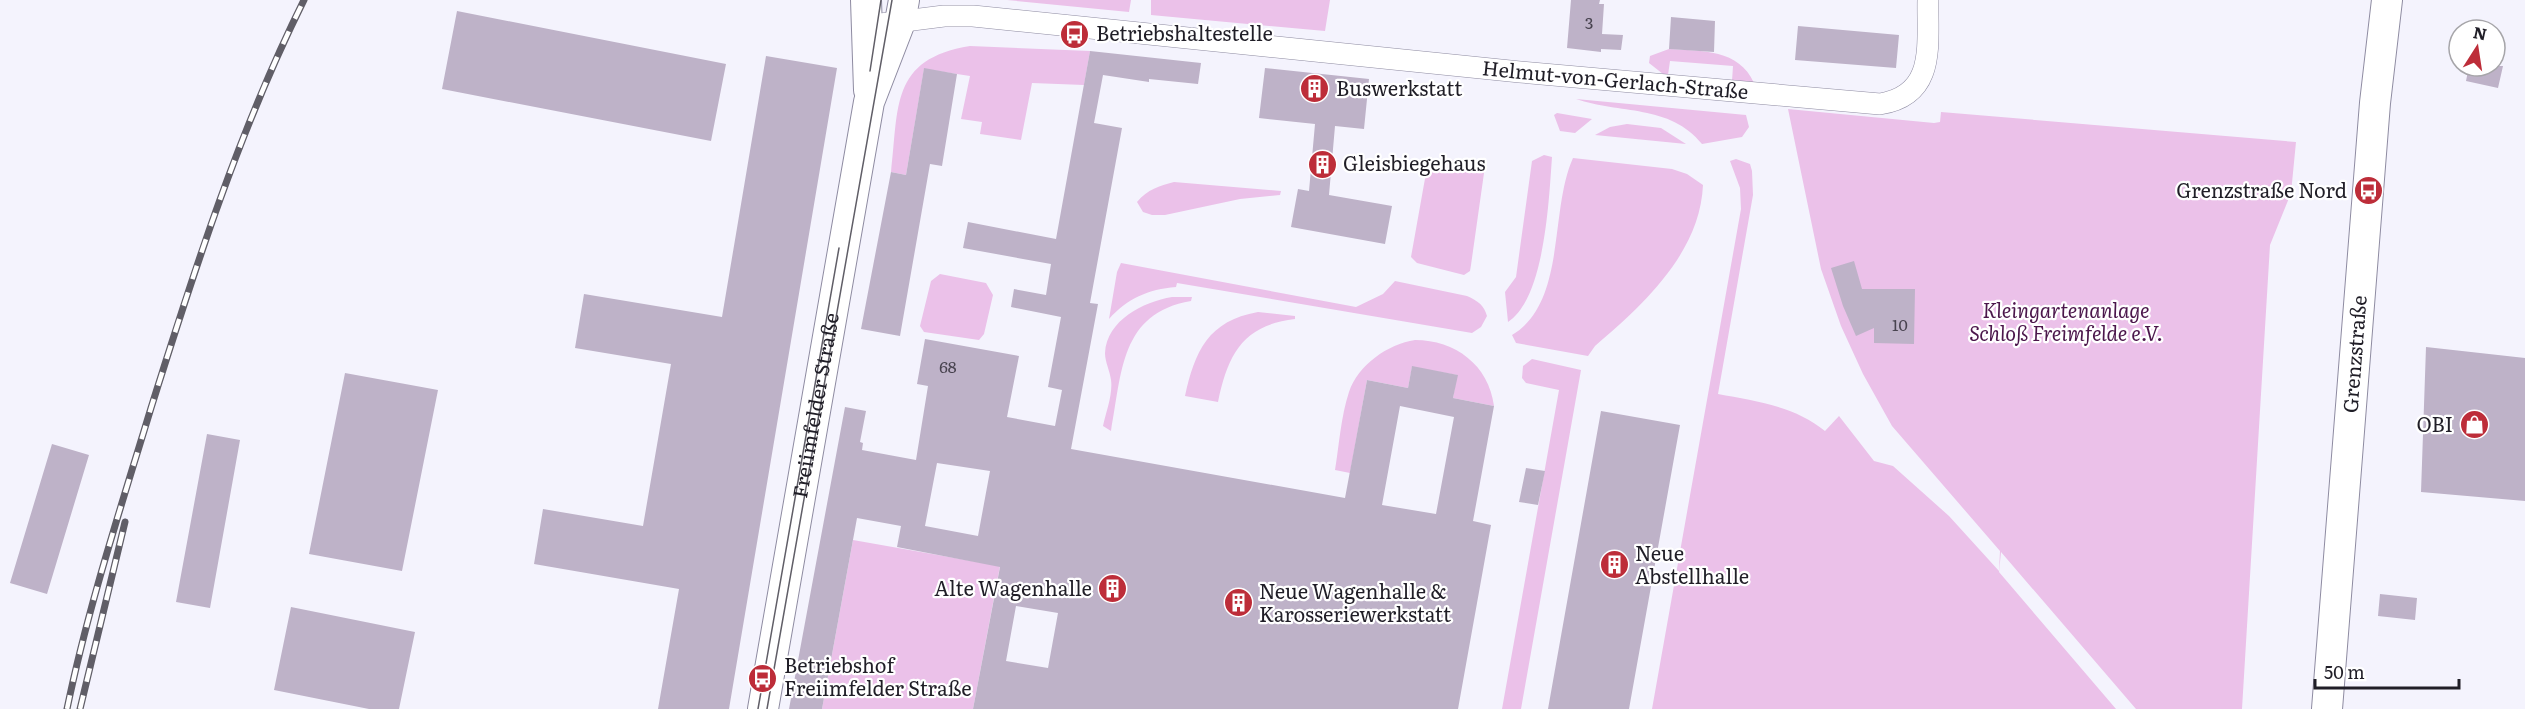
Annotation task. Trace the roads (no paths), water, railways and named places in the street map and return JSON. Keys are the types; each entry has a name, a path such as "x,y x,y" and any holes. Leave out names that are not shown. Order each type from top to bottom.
{"street":[{"name":"Helmut-von-Gerlach-Straße","path":"866,13 902,11 944,16 973,16 1520,72 1880,104 1901,98 1917,85 1923,76 1927,51 1928,0"},
{"name":"Grenzstraße","path":"2326,709 2375,103 2387,0"},
{"name":"Freiimfelder Straße","path":"763,709 870,102 902,11"},
{"name":"Freiimfelder Straße","path":"866,13 870,102"}],"tram line":[{"path":"870,71 881,0"},
{"path":"767,709 892,0"},
{"path":"758,709 839,248"}],"railway":[{"path":"67,709 106,557 184,304 259,99 304,0"},
{"path":"80,709 125,522"}],"place":[{"name":"Betriebshaltestelle","path":"1075,34"},
{"name":"Buswerkstatt","path":"1315,89"},
{"name":"Gleisbiegehaus","path":"1322,164"},
{"name":"Grenzstraße Nord","path":"2368,191"},
{"name":"OBI","path":"2474,425"},
{"name":"Neue Abstellhalle","path":"1614,565"},
{"name":"Alte Wagenhalle","path":"1113,589"},
{"name":"Neue Wagenhalle & Karosseriewerkstatt","path":"1238,603"},
{"name":"Betriebshof Freiimfelder Straße","path":"763,678"}],"park label":[{"name":"Kleingartenanlage Schloß Freimfelde e.V.","path":"2066,322"}]}
